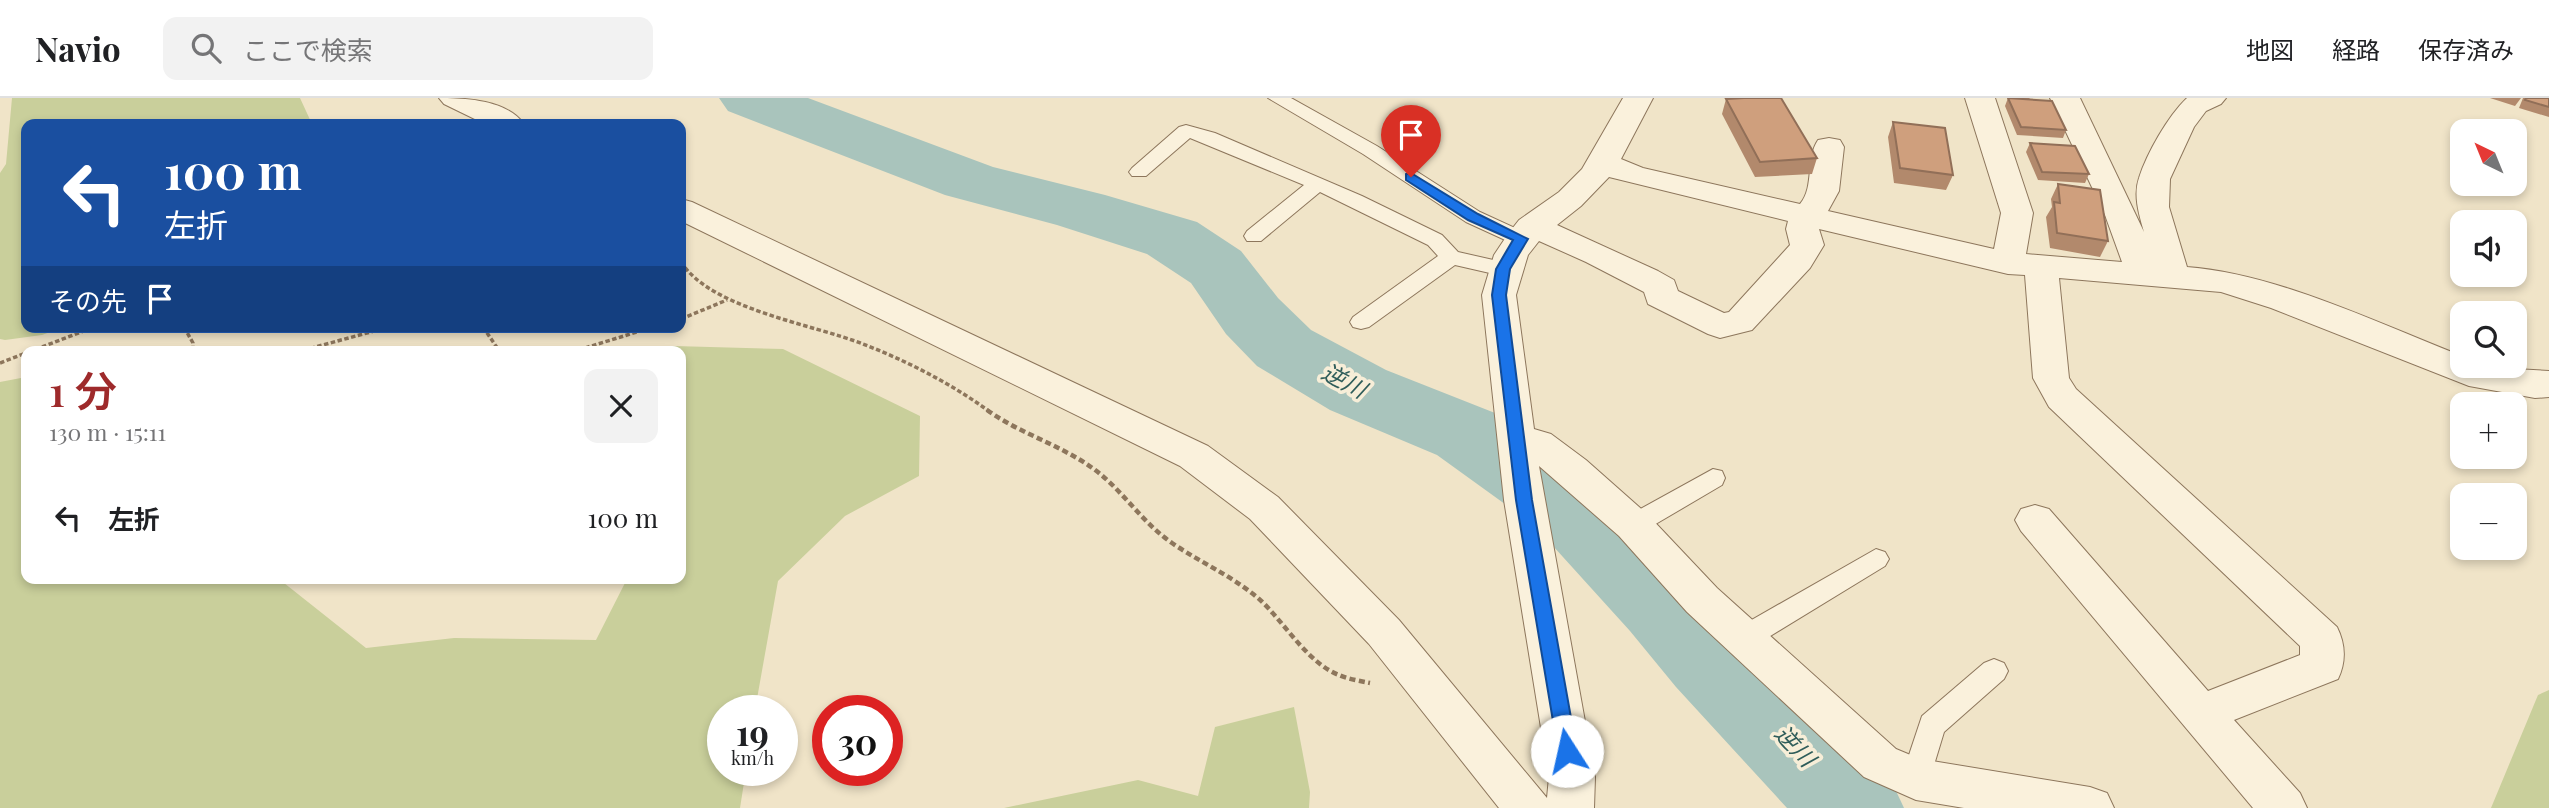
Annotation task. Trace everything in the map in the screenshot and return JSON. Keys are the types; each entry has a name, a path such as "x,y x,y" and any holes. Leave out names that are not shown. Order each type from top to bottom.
{"street":[{"path":"454,98 498,119"},
{"path":"1570,808 1572,777 1524,500 1499,295 1503,269 1526,233 1585,186 1603,163 1638,98"},
{"path":"1980,98 2017,213 2024,265 2051,377 2062,398 2322,640 2322,666 2200,714"},
{"path":"2065,98 2121,215 2138,260 2173,276"},
{"path":"2173,276 2153,207 2154,179 2180,127 2196,105 2211,98"},
{"path":"1526,233 1570,240 1618,263 1662,288 1660,296 1720,326 1740,322 1798,260 1807,245 1801,232 1805,215 1820,198 1829,147"},
{"path":"1603,163 1633,175 2024,265 2224,281 2283,300 2482,377 2535,385 2549,384"},
{"path":"686,211 1194,456 1264,508 1384,632 1528,808"},
{"path":"1518,443 1537,444 1572,470 1633,525 1702,600 1880,763 1916,779 2090,808"},
{"path":"2035,520 2283,808"}],"lane":[{"path":"1277,98 1370,150 1473,217 1526,233"},
{"path":"1139,172 1185,131 1208,137 1318,184 1435,240 1451,257 1503,269"},
{"path":"1254,236 1318,184"},
{"path":"1361,322 1451,257"},
{"path":"1633,525 1713,478"},
{"path":"1744,638 1876,559"},
{"path":"1916,779 1932,725 1994,671"}],"path":[{"path":"686,270 727,300 864,344 960,390 1007,424 1051,443 1099,473 1137,513 1172,543 1224,572 1260,600 1310,654 1337,675 1403,692 1431,689"},
{"path":"686,317 727,300"},
{"path":"44,346 78,333"},
{"path":"319,346 366,333"},
{"path":"591,346 634,333"},
{"path":"0,363 21,355"}],"green space":[{"path":"12,98 300,98 310,119 21,119 21,333 48,333 5,340 0,339 0,173 6,164"},
{"path":"686,346 783,349 920,416 919,476 845,516 778,581 758,695 707,695 707,786 743,786 740,808 0,808 0,382 21,378 21,584 285,584 366,648 454,638 596,640 624,584 686,584"},
{"path":"2549,690 2549,808 2491,808 2538,695"},
{"path":"1294,707 1310,792 1309,808 1004,808 1138,780 1198,796 1215,727"}],"building":[{"path":"1781,98 1817,158 1760,162 1726,99"},
{"path":"2008,98 2052,101 2066,130 2021,127"},
{"path":"2549,98 2549,107 2525,100"},
{"path":"1893,122 1945,128 1953,175 1900,168"},
{"path":"2030,143 2075,146 2089,174 2042,172"},
{"path":"2058,184 2100,190 2108,241 2057,233 2054,202 2060,203"}],"waterway":[{"name":"逆川","path":"750,98 969,181 1081,210 1172,238 1216,267 1252,316 1284,348 1358,390 1466,434 1564,502 1662,605 1709,660 1853,808"}],"route":[{"path":"1411,177 1473,217 1521,239 1503,269 1499,295 1524,500 1567,751"}]}
